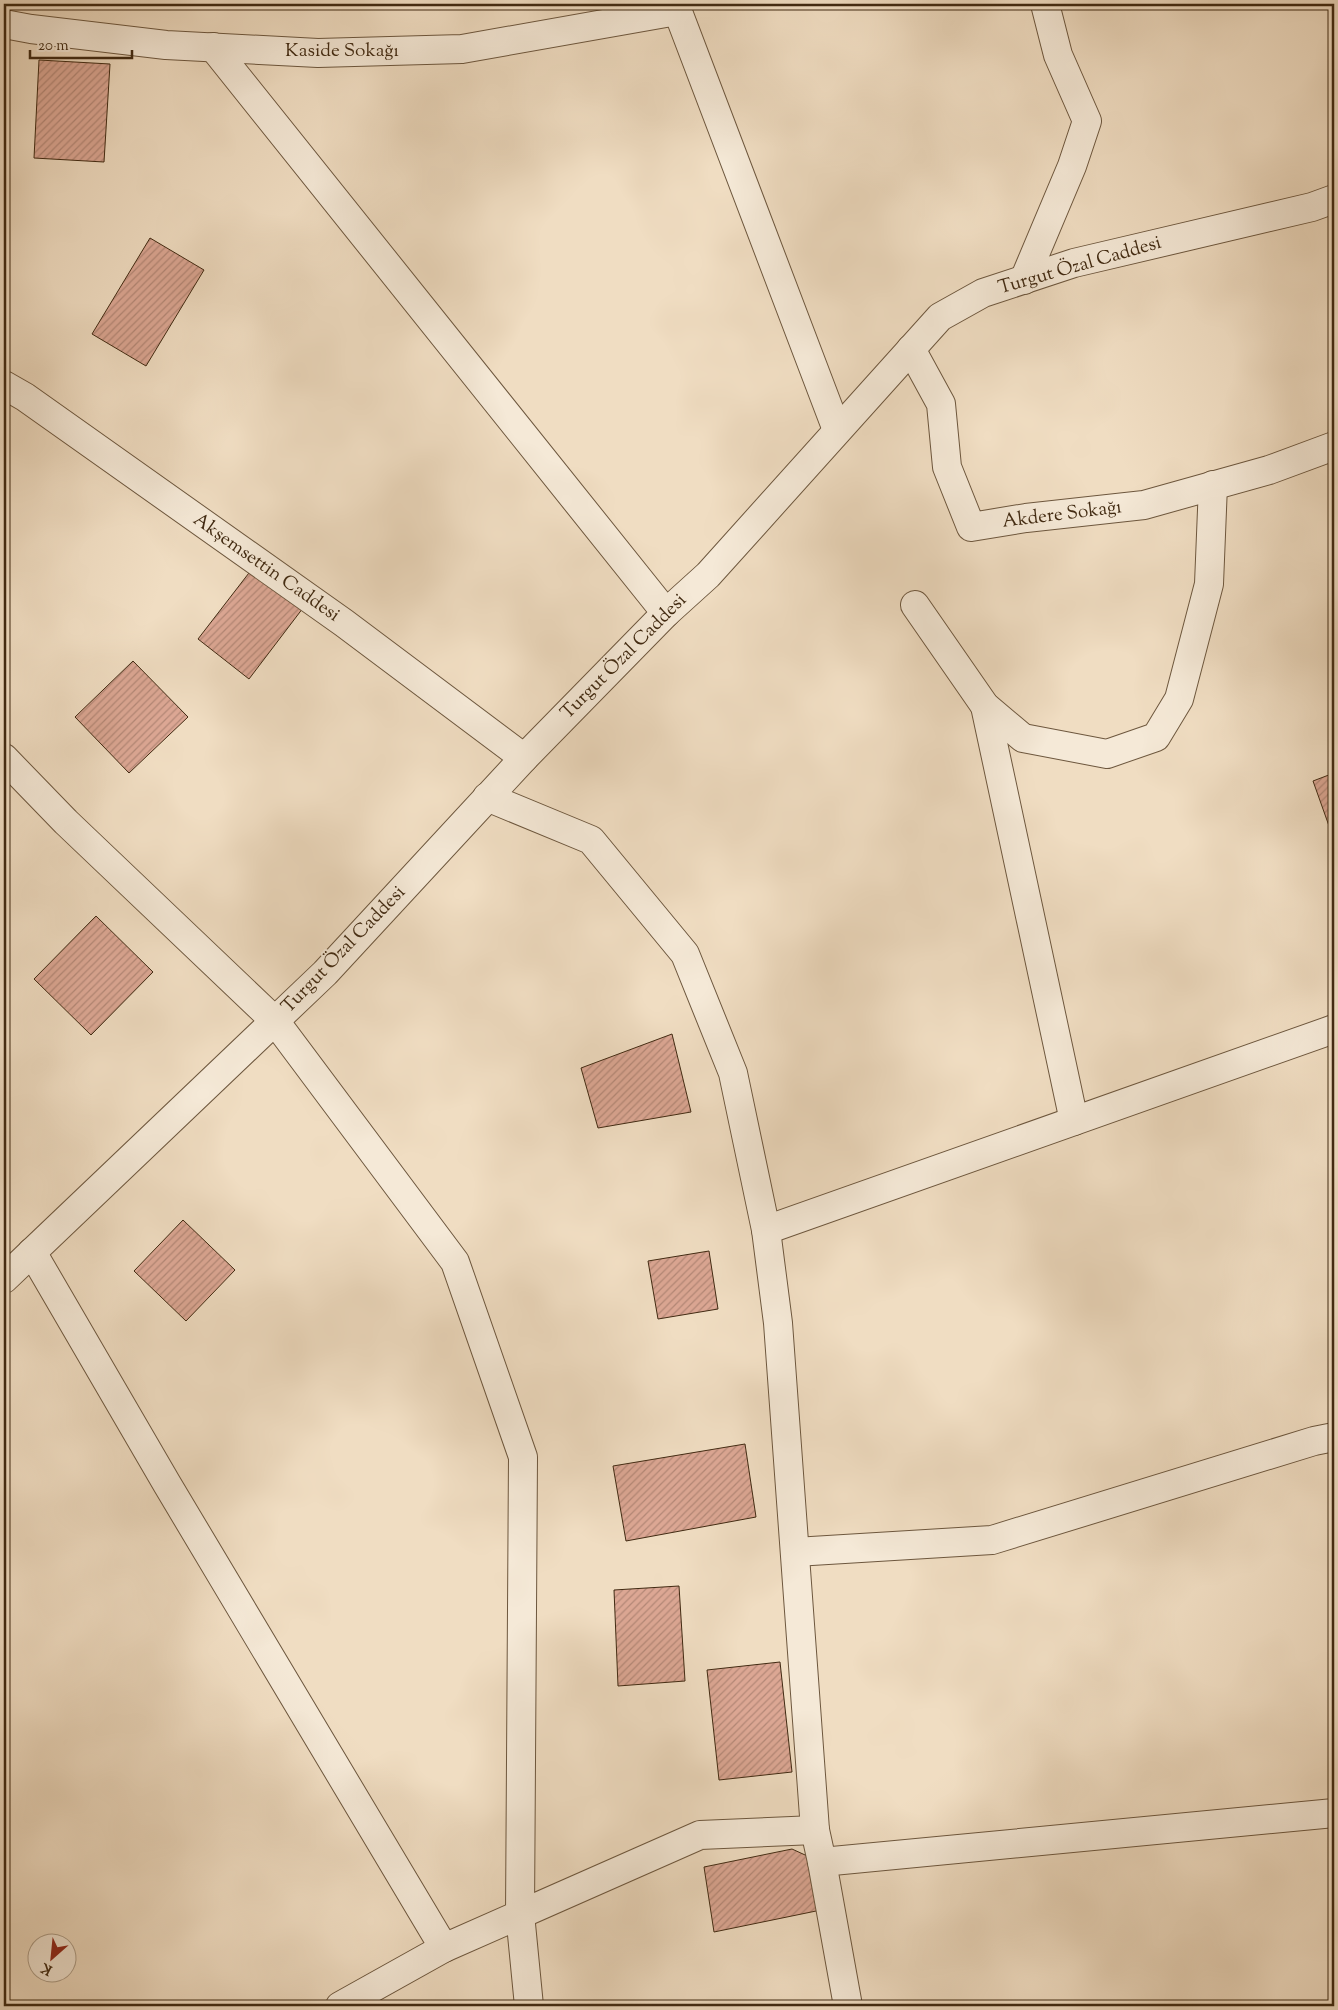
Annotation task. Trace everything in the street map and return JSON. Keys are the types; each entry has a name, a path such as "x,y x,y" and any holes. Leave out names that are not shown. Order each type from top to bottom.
{"street":[{"path":"1024,280 1072,166 1086,121 1058,55 1045,4"},
{"path":"676,7 837,430"},
{"name":"Kaside Sokağı","path":"4,24 31,29 146,42 318,53 462,49 676,7"},
{"path":"213,47 666,613"},
{"name":"Turgut Özal Caddesi","path":"4,1279 325,973 524,758 666,613 708,575 940,317 983,293 1074,263 1312,207 1334,199"},
{"name":"Akdere Sokağı","path":"911,349 941,404 947,467 971,527 1026,518 1144,505 1269,470 1334,446"},
{"name":"Akşemsettin Caddesi","path":"4,384 344,623 524,758"},
{"path":"915,605 985,706 1024,738 1107,754 1156,736 1179,698 1209,584 1213,486"},
{"path":"985,706 1074,1121"},
{"path":"4,758 66,822 274,1021 455,1262 523,1457 520,1914 529,2006"},
{"path":"487,797 591,840 685,954 733,1073 766,1230 778,1323 815,1830 848,2006"},
{"path":"766,1230 1334,1029"},
{"path":"32,1252 167,1484 444,1948"},
{"path":"795,1552 992,1540 1314,1441 1334,1438"},
{"path":"822,1862 1334,1813"},
{"path":"340,2006 444,1948 700,1835 815,1830"}],"building":[{"path":"39,60 110,64 104,162 34,158"},
{"path":"150,238 204,270 146,366 92,334"},
{"path":"252,569 303,608 249,679 198,639"},
{"path":"133,661 188,717 129,773 75,717"},
{"path":"1334,773 1334,840 1313,781"},
{"path":"96,916 153,972 91,1035 34,979"},
{"path":"672,1034 691,1112 598,1128 581,1068"},
{"path":"183,1220 235,1270 186,1321 134,1271"},
{"path":"709,1251 718,1309 658,1319 648,1261"},
{"path":"745,1444 756,1517 626,1541 613,1466"},
{"path":"679,1586 685,1681 618,1686 614,1590"},
{"path":"780,1662 792,1772 719,1780 707,1670"},
{"path":"792,1849 816,1860 821,1910 714,1932 704,1867"}]}
